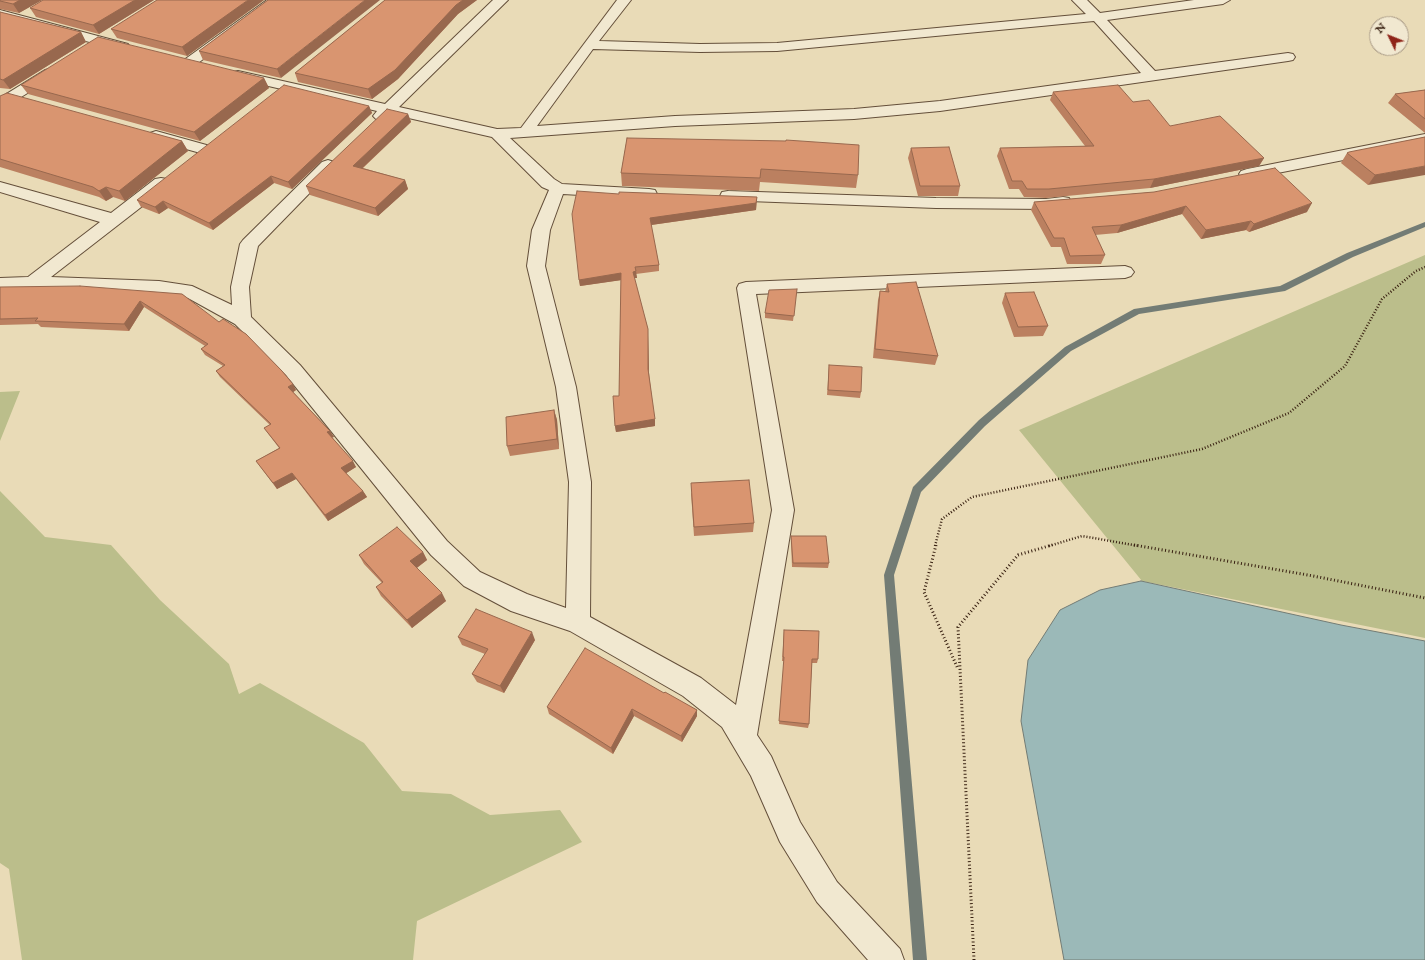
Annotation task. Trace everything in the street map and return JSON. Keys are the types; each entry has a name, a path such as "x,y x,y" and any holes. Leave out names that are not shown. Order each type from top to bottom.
{"street":[{"path":"189,63 274,0"},
{"path":"372,125 501,0"},
{"path":"526,132 589,45 624,0"},
{"path":"1080,0 1098,17 1151,76"},
{"path":"589,45 700,48 776,47 1098,17 1223,0"},
{"path":"21,19 34,12"},
{"path":"0,14 138,50"},
{"path":"88,49 114,33"},
{"path":"225,72 277,90 389,109 497,134 675,121 854,114 940,106 1288,57"},
{"path":"174,59 203,66"},
{"path":"4,98 63,65"},
{"path":"277,90 301,71"},
{"path":"4,98 35,103"},
{"path":"142,132 204,149"},
{"path":"497,134 548,183 558,188 579,191 666,194"},
{"path":"1234,177 1425,139"},
{"path":"242,319 240,287 250,244 271,220 338,156"},
{"path":"32,283 174,172"},
{"path":"0,187 114,220"},
{"path":"558,188 552,199 541,230 536,266 566,387 580,482 578,623"},
{"path":"714,196 936,203 1046,204 1076,201"},
{"path":"743,737 783,510 746,288 1125,272"},
{"path":"0,284 32,283 159,287 192,292 242,319 293,370 439,548 472,578 520,603 578,623 692,687 731,718 761,766 790,832 827,892 889,960"}],"path":[{"path":"959,671 924,592 942,519 972,497 1121,467 1202,448 1289,413 1345,366 1382,299 1416,271 1425,267"},
{"path":"974,960 958,627 1018,555 1082,536 1308,575 1425,598"}],"green space":[{"path":"1425,255 1425,638 1142,581 1019,430"},
{"path":"20,391 0,441 0,392"},
{"path":"0,491 45,537 111,545 160,600 229,664 239,694 260,683 364,743 402,791 451,794 490,815 560,810 582,842 417,921 413,960 22,960 9,869 0,863"}],"water":[{"path":"1141,581 1341,625 1425,641 1425,960 1064,960 1021,721 1028,660 1060,610 1100,590"}],"building":[{"path":"0,0 20,0 13,4"},
{"path":"43,0 135,0 93,25 30,8"},
{"path":"157,0 248,0 182,47 111,29"},
{"path":"268,0 365,0 277,69 199,51"},
{"path":"385,0 463,0 456,5 395,70 368,89 295,73"},
{"path":"0,12 81,32 3,80 0,79"},
{"path":"98,37 264,78 194,132 21,85"},
{"path":"284,85 369,106 288,182 271,176 209,223 163,201 155,207 137,200"},
{"path":"1118,85 1133,102 1149,100 1170,126 1220,116 1264,158 1154,179 1049,189 1027,189 1022,181 1012,181 1000,148 1094,146 1053,92"},
{"path":"1425,90 1425,119 1395,94"},
{"path":"7,93 182,141 119,191 106,187 99,191 93,187 0,159 0,96"},
{"path":"387,109 408,114 353,166 405,180 375,208 306,186"},
{"path":"1425,137 1425,166 1375,175 1347,153 1349,152"},
{"path":"627,138 786,140 859,145 858,175 761,169 760,178 621,173"},
{"path":"949,147 960,186 920,186 911,148"},
{"path":"1275,168 1312,203 1254,224 1251,221 1206,230 1186,206 1121,225 1092,227 1105,255 1070,256 1064,238 1054,238 1034,202 1154,192"},
{"path":"577,191 619,194 619,192 757,197 756,203 650,218 659,265 635,267 636,271 633,272 648,329 648,369 655,419 615,426 613,396 619,396 621,273 579,280 572,214"},
{"path":"916,282 938,356 875,349 880,291 889,292 887,284"},
{"path":"80,286 182,294 219,322 223,319 246,334 293,384 288,387 330,431 327,432 353,461 341,468 363,491 325,515 292,473 273,483 256,461 280,448 264,428 271,424 216,371 225,365 201,349 208,344 140,301 124,324 35,321 38,318 0,319 0,287"},
{"path":"797,289 794,316 765,313 769,290"},
{"path":"1034,292 1048,326 1018,327 1005,293"},
{"path":"829,365 862,367 861,392 828,390"},
{"path":"554,410 557,439 507,446 506,417"},
{"path":"749,480 754,523 694,527 691,483"},
{"path":"397,527 423,552 410,561 442,593 407,620 376,587 383,582 359,555"},
{"path":"791,536 826,536 829,563 793,563"},
{"path":"476,609 532,632 500,686 472,674 488,649 458,637"},
{"path":"784,630 819,631 818,659 812,659 809,724 779,721 784,657"},
{"path":"585,648 697,710 681,736 632,709 611,748 547,707"}],"waterway":[{"path":"920,960 889,575 917,490 982,423 1068,349 1137,311 1282,289 1350,255 1425,224"}]}
